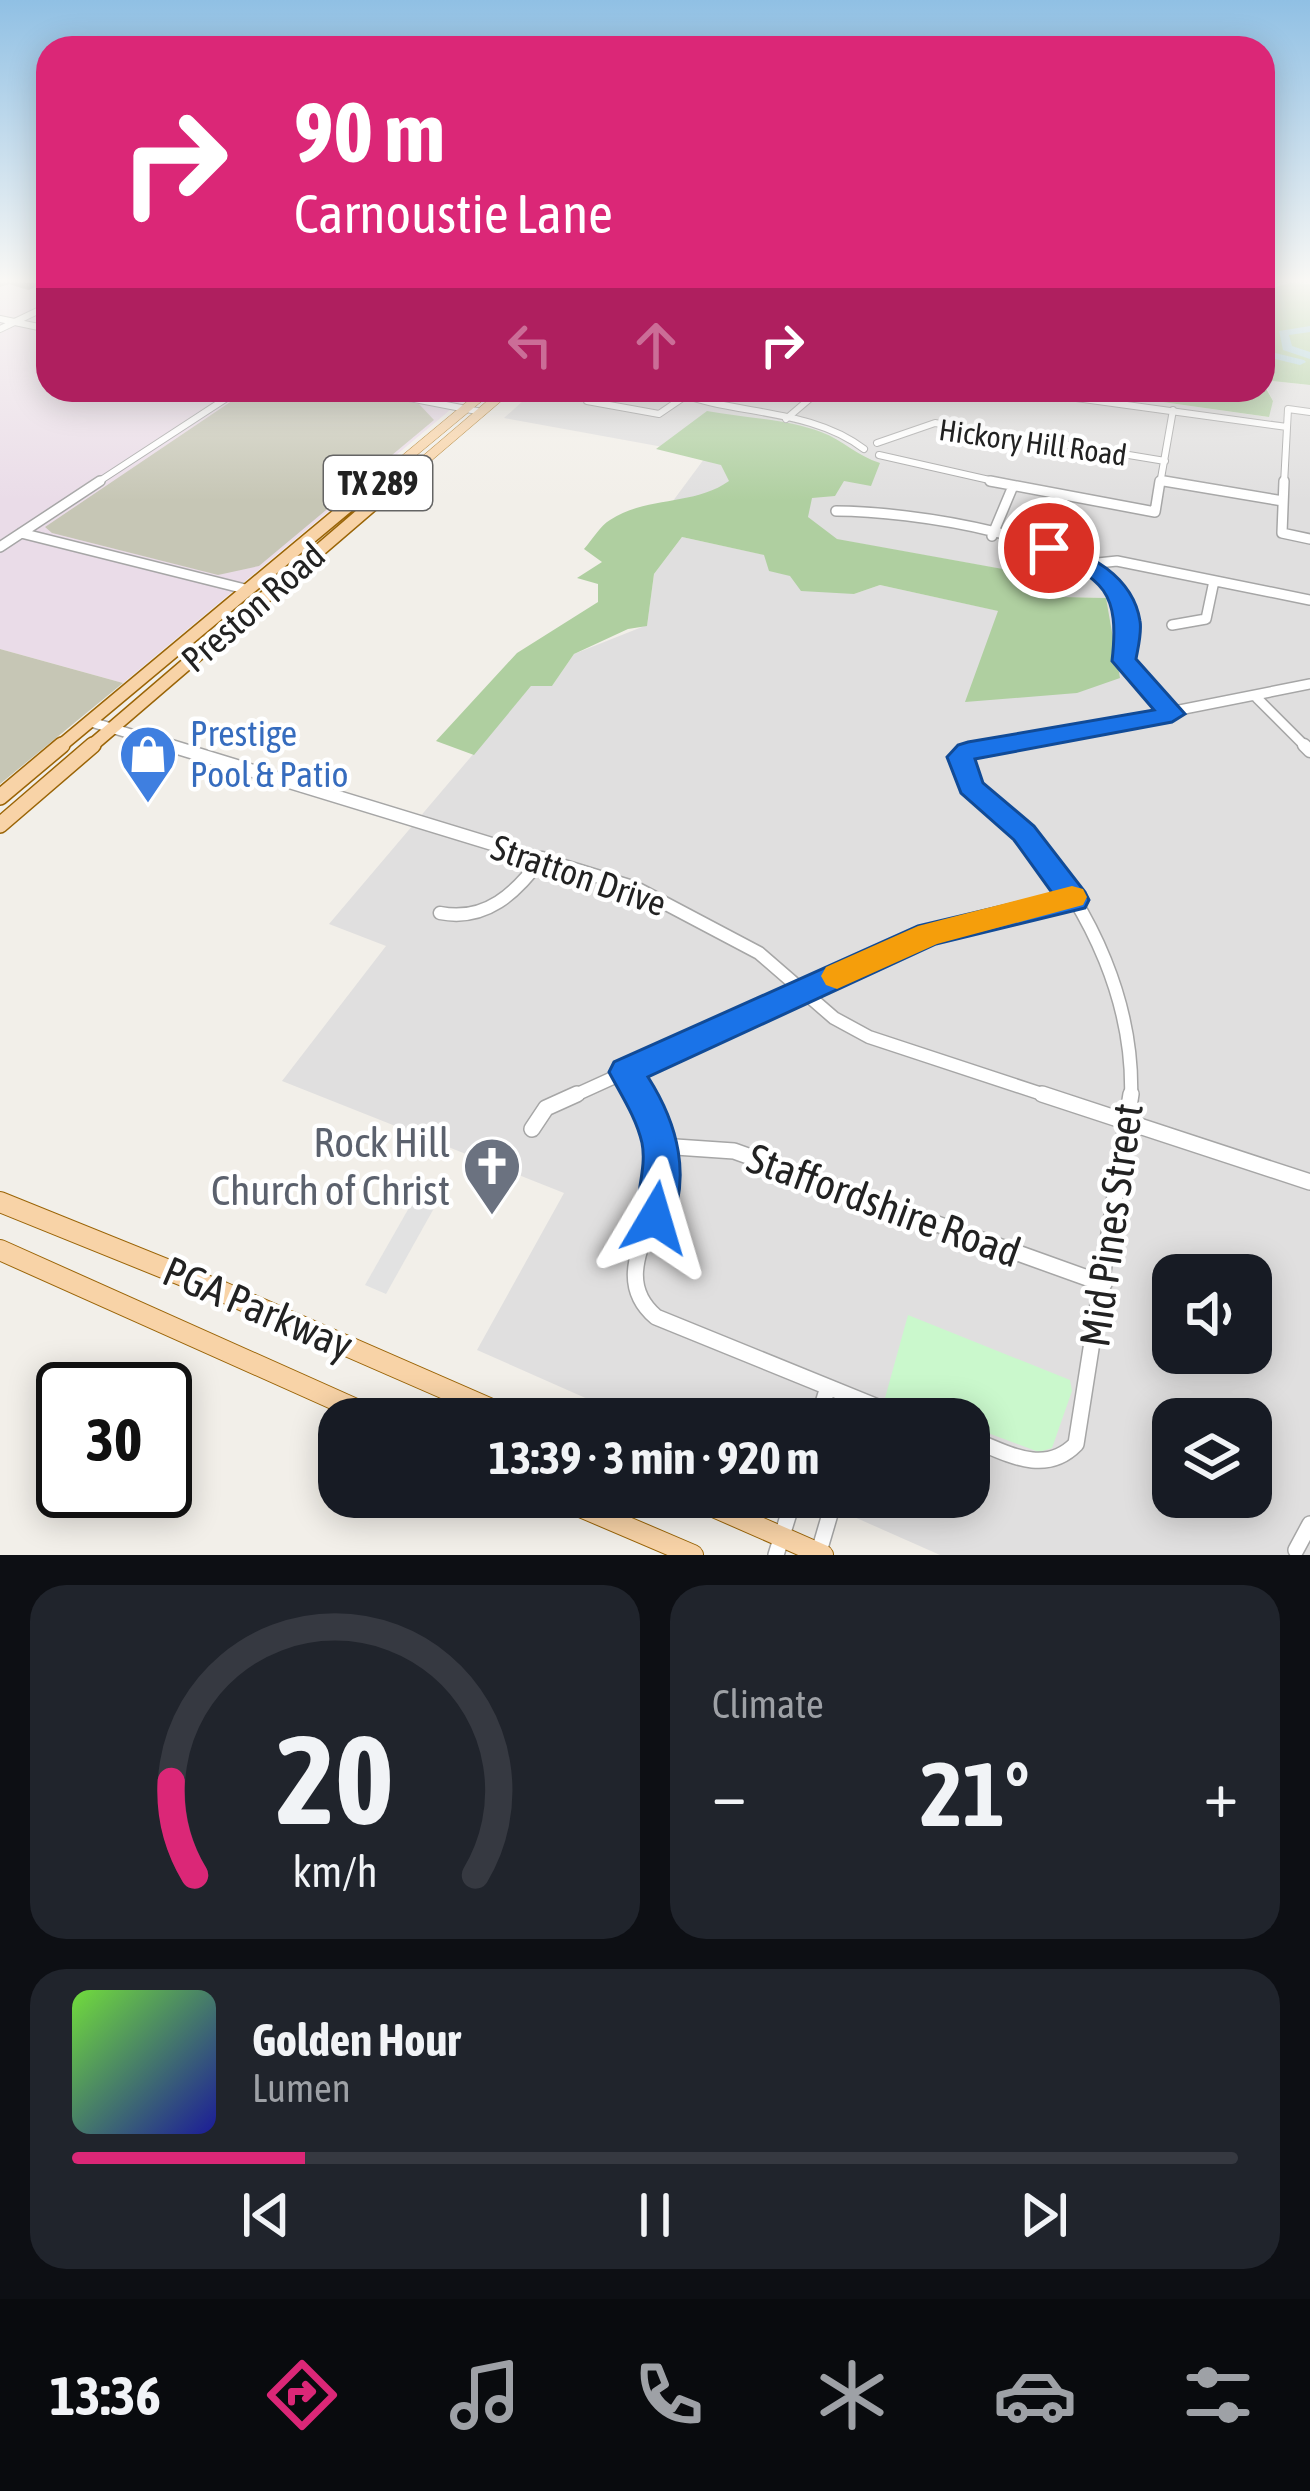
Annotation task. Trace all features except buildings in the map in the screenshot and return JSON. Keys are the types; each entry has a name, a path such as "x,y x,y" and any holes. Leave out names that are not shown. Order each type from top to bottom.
{"main road":[{"name":"Preston Road","path":"0,797 474,402"},
{"name":"Preston Road","path":"0,825 493,402"},
{"path":"335,518 352,522"},
{"path":"249,590 257,593 259,602"},
{"name":"PGA Parkway","path":"0,1202 466,1398"},
{"name":"PGA Parkway","path":"0,1250 331,1398"},
{"path":"606,1518 693,1555"},
{"path":"729,1518 779,1546 820,1554"}],"street":[{"path":"0,547 221,402"},
{"path":"430,402 482,412"},
{"path":"597,402 659,414 681,402"},
{"path":"718,402 876,443 904,461"},
{"path":"788,417 806,402"},
{"path":"1111,402 1287,427"},
{"path":"788,417 837,432 879,455 1155,512 1173,410"},
{"path":"1310,412 1288,410 1282,533 1310,539"},
{"name":"Hickory Hill Road","path":"864,448 934,423 1165,461"},
{"name":"Hickory Hill Road","path":"891,449 904,437"},
{"path":"879,455 891,449"},
{"path":"1161,481 1283,501"},
{"path":"992,536 1013,486"},
{"path":"836,511 860,511 992,536 1049,548 1088,564 1115,587 1126,606 1124,661 1172,714 1310,684"},
{"path":"21,533 249,590"},
{"path":"1088,564 1117,561 1310,600"},
{"path":"1172,625 1206,619 1214,580"},
{"path":"1257,698 1310,751"},
{"name":"Mid Pines Street","path":"990,1446 1035,1462 1060,1460 1079,1436 1130,1122 1132,1070 1125,1016 1103,954 1074,900 1024,833 971,787 961,760 968,751 1172,714"},
{"name":"Stratton Drive","path":"91,722 650,894 759,953 834,1018 869,1037 1310,1182"},
{"path":"440,913 472,916 492,907 518,890 542,858"},
{"path":"532,1129 546,1108 929,934 1074,900"},
{"path":"626,1072 648,1107 661,1146 659,1203 632,1270 634,1295 656,1317 828,1387 843,1398"},
{"name":"Staffordshire Road","path":"661,1146 705,1145 734,1151 1104,1283"},
{"path":"825,1398 828,1387"},
{"path":"820,1554 829,1518"},
{"path":"1296,1550 1310,1524"}],"shaded area":[{"path":"0,356 36,356 36,402 460,402 123,683 0,649"},
{"path":"1275,381 1310,385 1310,1555 940,1555 856,1518 990,1518 990,1398 586,1398 477,1350 564,1193 282,1081 386,946 329,924 531,686 552,686 574,654 647,625 654,574 682,537 765,555 791,576 854,594 880,585 999,611 966,702 1106,598 1062,597 1041,576 667,509 707,455 504,418 522,402 1162,402 1268,417 1275,402"},
{"path":"230,402 409,402 419,404 434,420 259,566 218,575 52,533 45,527"},
{"path":"0,649 123,683 0,784"},
{"path":"418,1192 438,1201 386,1294 365,1285"}],"green space":[{"path":"1275,356 1310,356 1310,385 1275,381"},
{"path":"1162,402 1273,402 1269,417"},
{"path":"707,411 808,428 880,463 871,486 844,481 835,496 812,498 808,517 837,539 1041,576 1062,597 1106,598 1120,678 1077,693 965,702 998,611 880,585 854,594 801,591 790,576 769,571 764,555 682,537 654,574 647,626 628,629 574,654 552,686 531,686 474,755 436,741 517,653 598,602 598,584 577,578 602,562 584,549 606,523 624,512 701,494 729,481 721,465 656,449"},
{"path":"908,1315 1070,1380 1072,1391 1052,1448 1039,1452 990,1434 990,1398 885,1398"}],"waterway":[{"path":"1275,356 1300,362"}],"slow traffic":[{"path":"837,976 929,934 1074,900 1072,897"}],"place":[{"name":"Prestige Pool & Patio","path":"148,805"},
{"name":"Rock Hill Church of Christ","path":"492,1217"}],"route":[{"path":"655,1218 662,1189 661,1146 648,1107 626,1072 929,934 1074,900 1024,833 971,787 961,757 968,751 1172,714 1124,661 1128,620 1115,587 1088,564 1049,548"}]}
